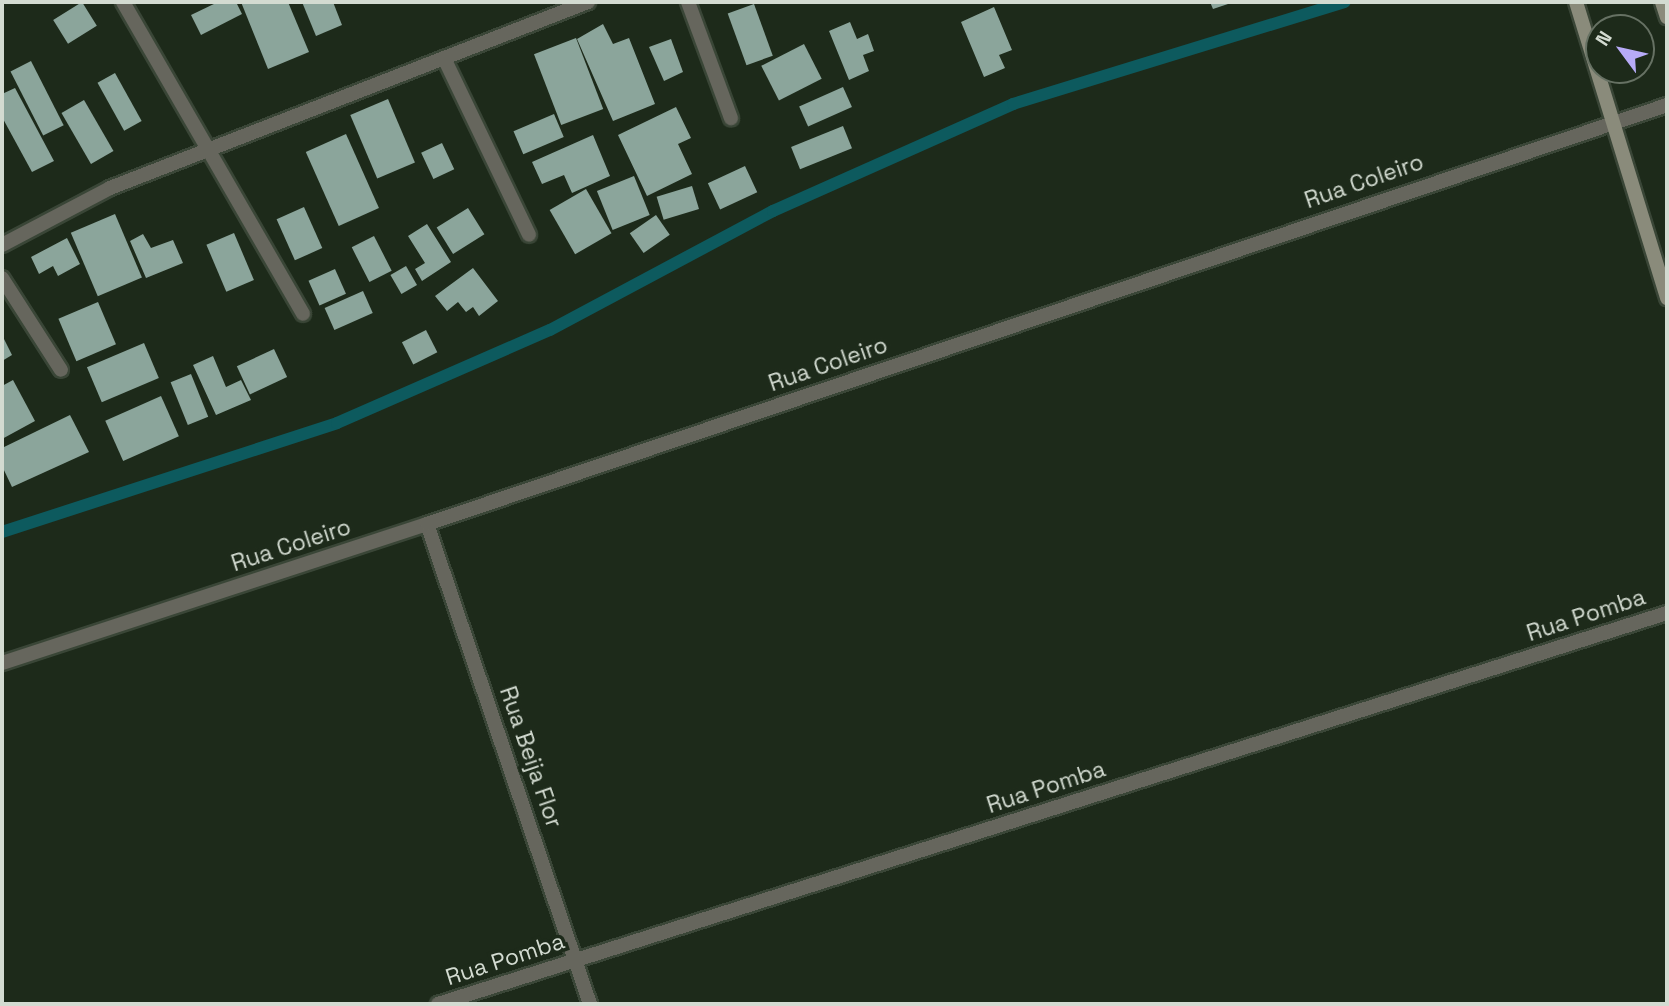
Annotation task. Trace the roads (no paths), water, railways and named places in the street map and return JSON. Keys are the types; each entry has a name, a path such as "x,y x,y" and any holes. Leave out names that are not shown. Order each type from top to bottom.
{"main road":[{"path":"1576,2 1615,119 1667,298"},
{"path":"1662,2 1667,17"}],"street":[{"path":"123,2 303,314"},
{"path":"2,245 110,188 588,2"},
{"path":"688,2 731,118"},
{"path":"444,58 529,235"},
{"name":"Rua Coleiro","path":"2,663 427,524 1615,119 1667,105"},
{"path":"2,278 61,370"},
{"name":"Rua Beija Flor","path":"427,524 577,959 590,1004"},
{"name":"Rua Pomba","path":"438,1004 1667,613"}],"waterway":[{"path":"2,532 337,423 550,330 773,211 1013,104 1345,2"}]}
